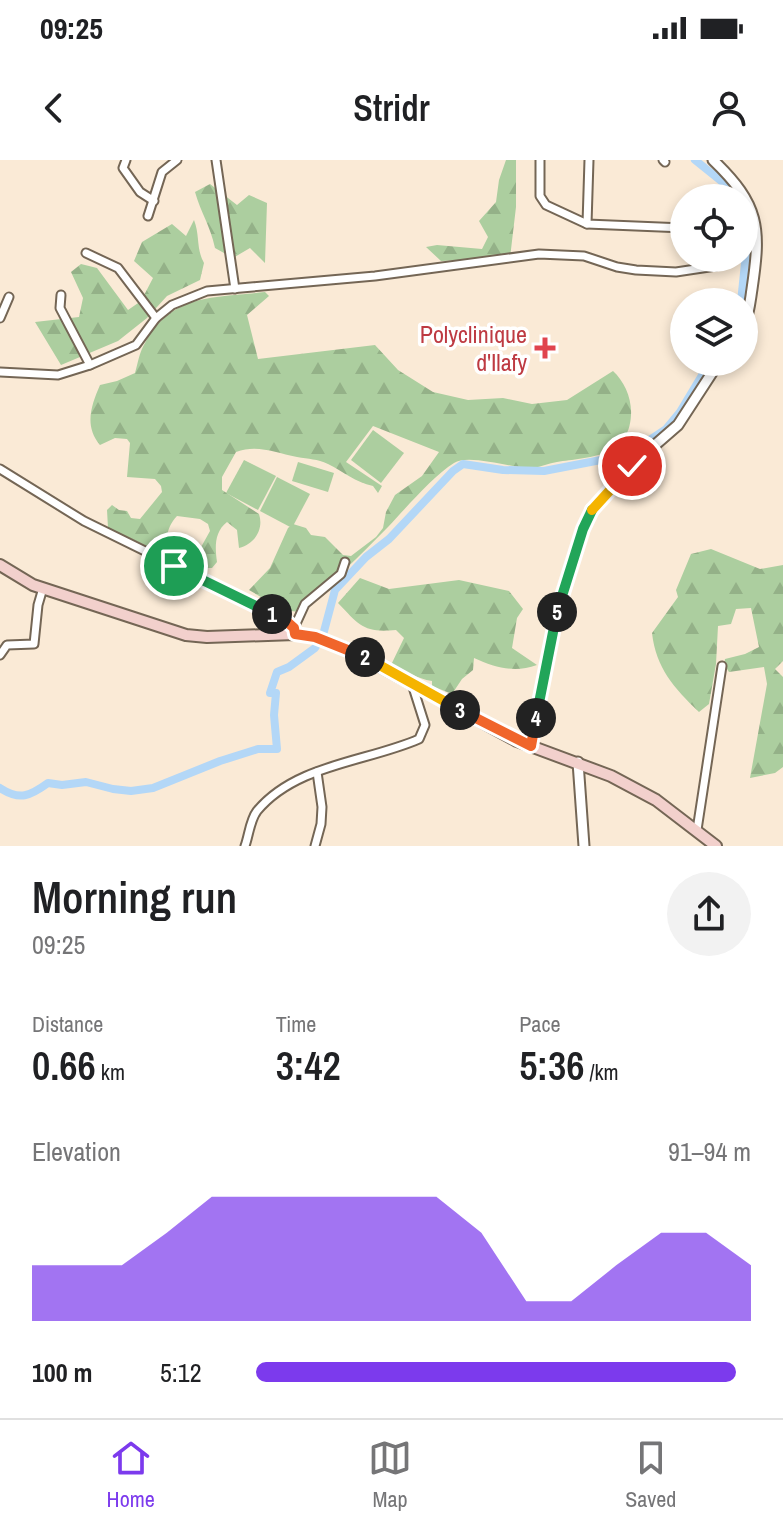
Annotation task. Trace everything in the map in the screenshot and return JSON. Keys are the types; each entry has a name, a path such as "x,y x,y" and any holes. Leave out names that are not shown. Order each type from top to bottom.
{"main road":[{"path":"0,565 43,588 186,635 207,637 295,631 319,638 352,651 531,746 578,762 656,800 716,846"}],"street":[{"path":"126,160 123,168 140,192 154,201"},
{"path":"148,216 162,172 177,160"},
{"path":"216,160 235,289"},
{"path":"540,160 540,196 546,205 587,224 670,227"},
{"path":"587,224 589,160"},
{"path":"713,160 736,182 756,221 758,237 752,288"},
{"path":"86,253 118,268 156,318"},
{"path":"0,372 58,375 90,365 136,345 156,318 172,305 207,291 375,276 539,254 584,256 636,270 670,270"},
{"path":"61,295 60,308 90,365"},
{"path":"0,318 9,297"},
{"path":"531,746 561,596 583,529 594,507 632,466 678,425 710,376"},
{"path":"0,469 84,521 285,620 295,631 305,604 341,574 345,562"},
{"path":"0,655 7,645 34,644 43,588"},
{"path":"697,830 722,666"},
{"path":"245,846 255,814 295,782 419,739 425,725 411,682"},
{"path":"578,762 584,846"},
{"path":"315,846 322,807 317,772"}],"green space":[{"path":"506,160 516,160 516,207 510,258 441,261 426,247 482,249 488,237 479,221 496,202"},
{"path":"210,184 237,205 249,195 267,203 265,263 250,248 233,258 215,248 195,192"},
{"path":"194,220 204,263 200,280 167,296 147,318 118,341 61,365 35,322 79,317 83,298 71,272 81,264 97,268 128,310 141,301 153,278 134,261 142,242 172,224 186,236"},
{"path":"265,292 269,296 247,315 258,359 375,345 398,370 433,392 468,400 503,398 532,404 567,400 613,371 629,396 629,429 615,447 594,456 524,468 480,460 454,463 299,612 283,610 249,590 270,568 288,528 293,524 306,528 311,535 325,537 343,555 351,556 376,537 383,528 386,512 395,495 422,476 439,452 373,426 346,462 382,486 378,493 373,486 320,461 259,449 236,452 222,477 222,490 259,514 259,530 250,543 239,548 237,530 227,522 218,535 217,562 212,568 205,568 195,558 210,531 208,524 200,519 177,516 168,534 168,544 173,552 169,556 108,528 107,510 112,505 127,511 131,518 140,519 162,492 155,479 127,477 130,443 127,439 115,438 100,445 91,423 92,408 100,385 135,373 145,343 168,315 196,301"},
{"path":"373,430 404,453 381,483 351,460"},
{"path":"244,460 276,476 258,510 226,493"},
{"path":"298,462 334,473 328,492 292,481"},
{"path":"277,477 310,494 292,528 260,511"},
{"path":"711,549 760,569 783,565 783,661 775,669 783,677 783,767 775,773 750,778 767,684 764,667 729,672 724,664 725,659 759,647 751,608 736,609 731,624 718,626 709,704 699,712 668,677 654,645 652,633 678,597 676,590 691,554"},
{"path":"360,578 389,589 459,580 509,591 523,609 517,618 512,648 537,665 521,669 506,668 474,658 473,670 452,694 432,686 432,681 391,665 404,638 396,630 369,629 338,603"}],"waterway":[{"path":"695,160 725,184"},
{"path":"742,288 744,272"},
{"path":"0,788 19,796 30,794 48,783 86,782 131,791 153,788 258,749 277,749 276,693 270,693 277,672 315,648 323,635 335,590 366,557 389,539 453,471 463,464 503,470 544,471 637,453 666,429 702,376"}],"place":[{"name":"Polyclinique d'Ilafy","path":"545,348"}],"route":[{"path":"174,566 285,620 294,628 295,634 315,637 352,651 531,746 556,616 583,529 594,507 632,466"}]}
